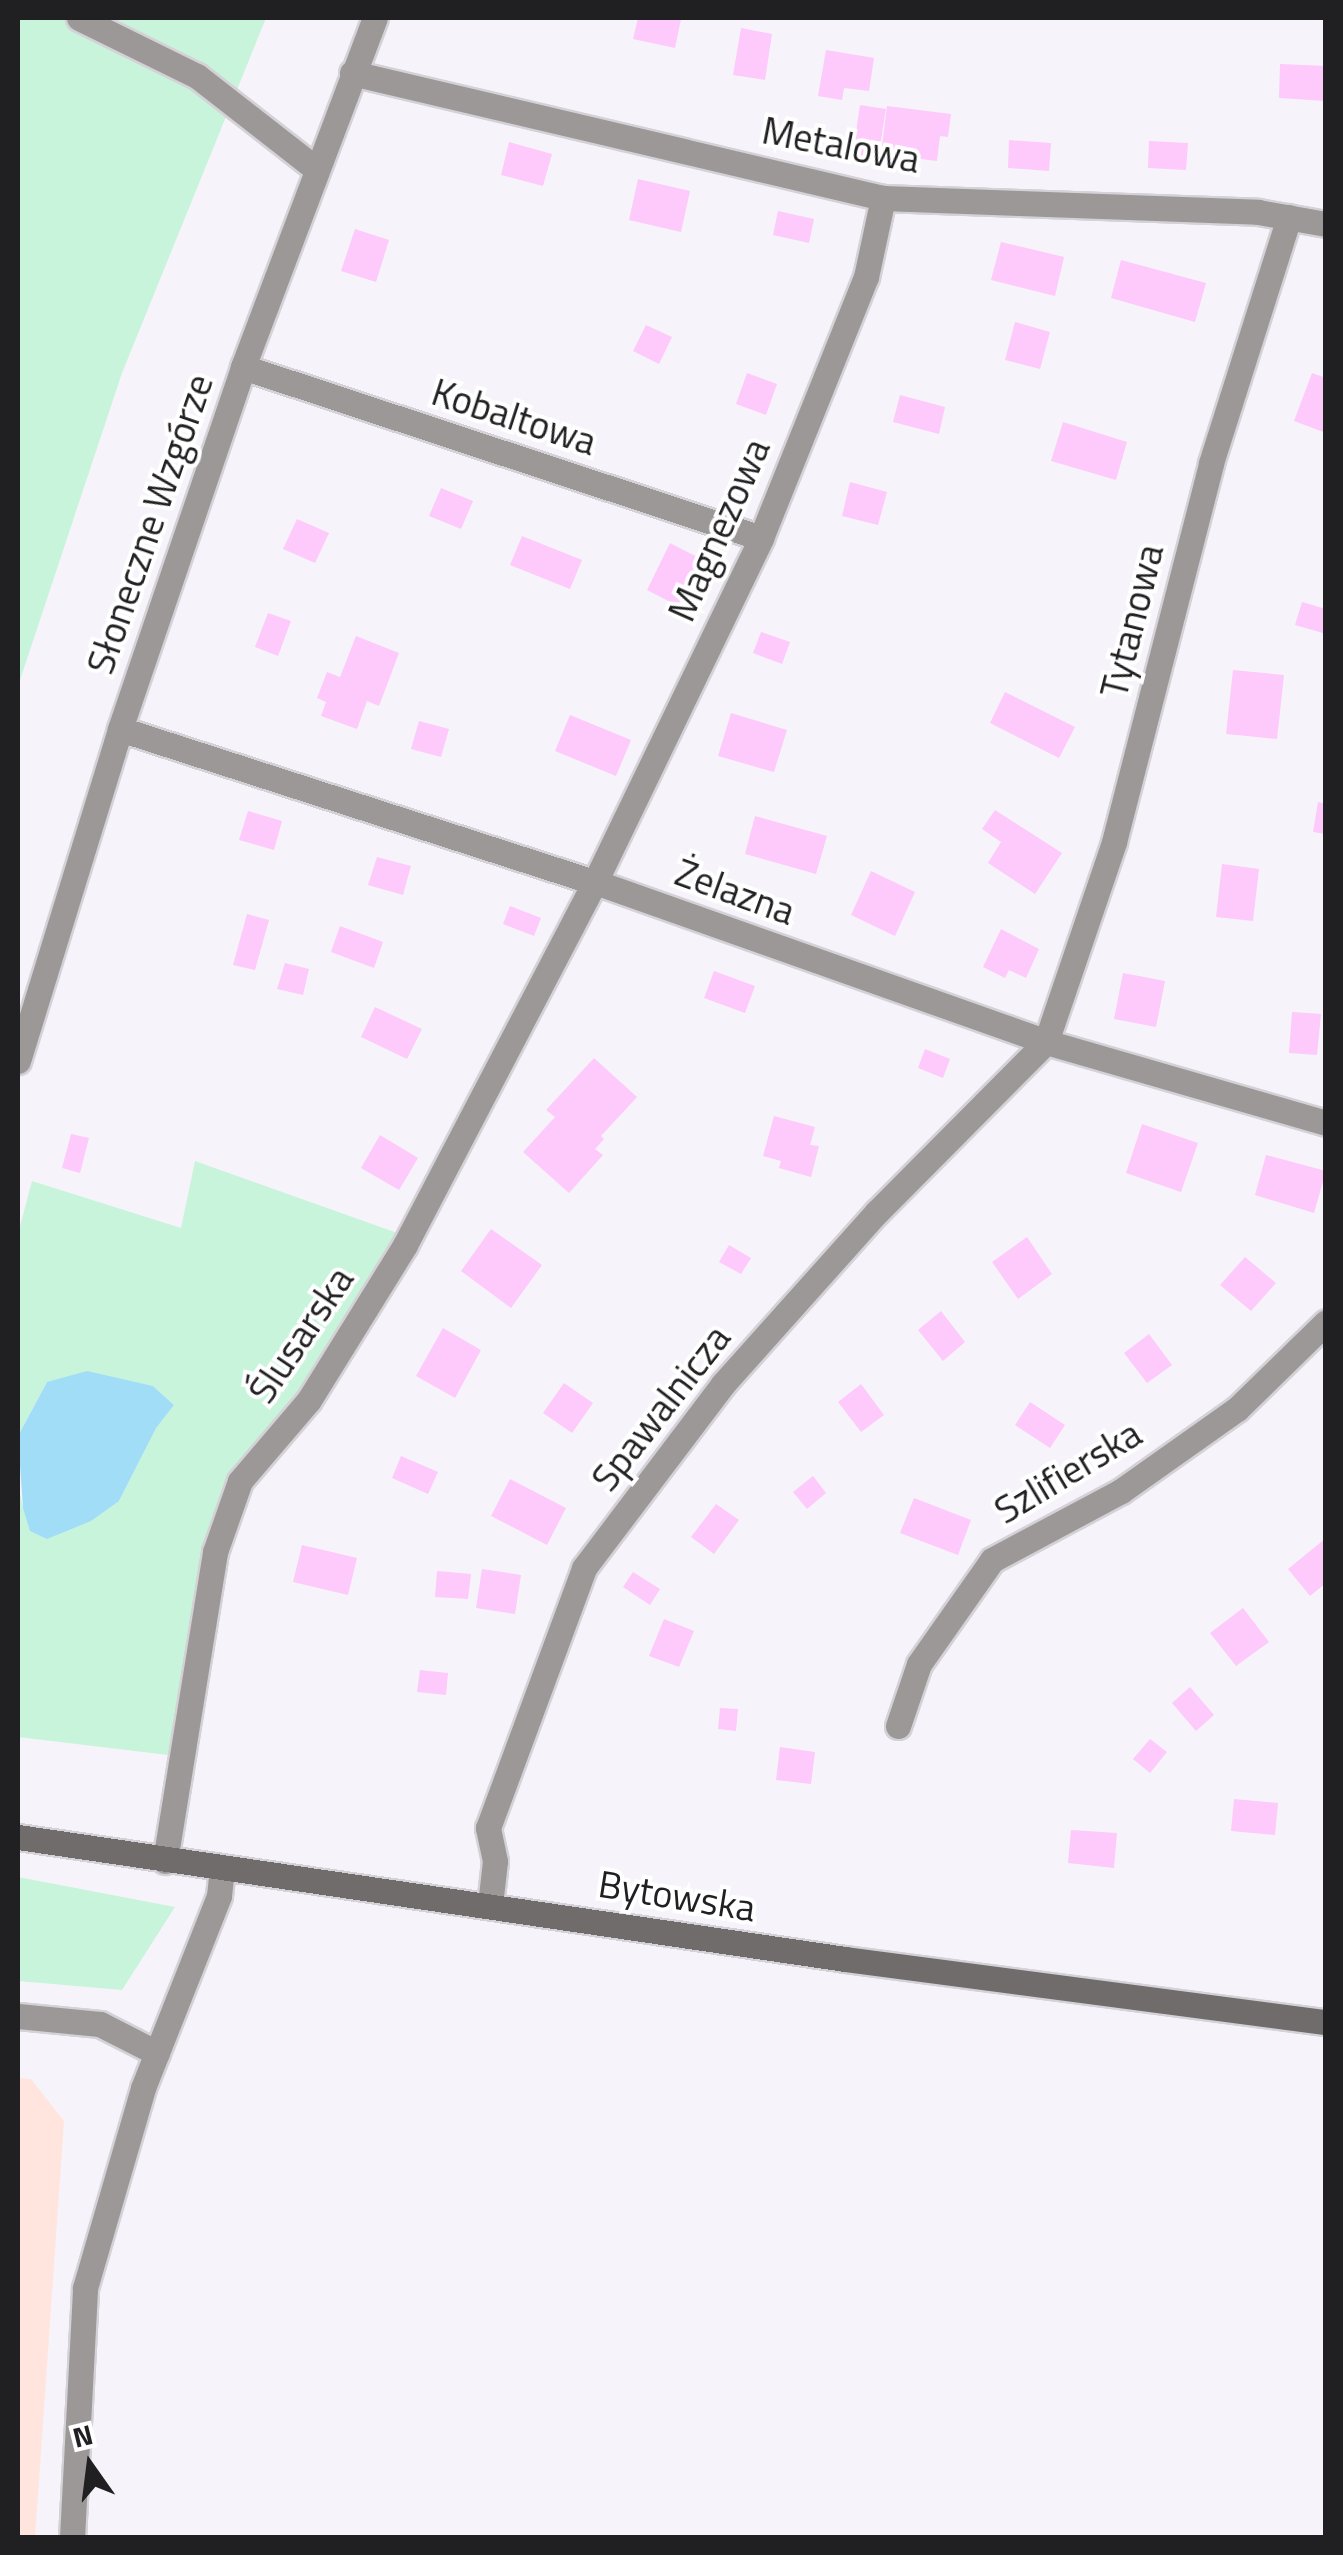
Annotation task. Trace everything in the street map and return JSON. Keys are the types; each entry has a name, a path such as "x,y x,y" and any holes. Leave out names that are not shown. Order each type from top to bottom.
{"main road":[{"name":"Bytowska","path":"18,1837 865,1962 1326,2022"}],"street":[{"path":"79,18 197,76 316,169"},
{"name":"Słoneczne Wzgórze","path":"18,1061 120,729 243,367 375,18"},
{"name":"Metalowa","path":"352,72 884,198 1258,212 1326,224"},
{"name":"Magnezowa","path":"595,882 761,538 866,277 884,198"},
{"name":"Tytanowa","path":"1046,1042 1114,842 1211,462 1289,217"},
{"name":"Kobaltowa","path":"243,367 761,538"},
{"name":"Żelazna","path":"120,729 595,882 1046,1042 1326,1122"},
{"name":"Ślusarska","path":"166,1861 212,1567 240,1481 309,1400 405,1245 595,882"},
{"name":"Spawalnicza","path":"490,1905 495,1861 488,1828 584,1568 723,1384 876,1212 1046,1042"},
{"name":"Szlifierska","path":"898,1726 918,1664 992,1560 1121,1491 1222,1419 1326,1322"},
{"path":"72,2538 84,2288 157,2054 219,1896 222,1867"},
{"path":"18,2016 100,2024 157,2054"}],"shaded area":[{"path":"18,2078 31,2079 64,2121 35,2538 18,2537"}],"green space":[{"path":"18,18 266,18 122,373 18,686"},
{"path":"195,1161 403,1235 292,1403 229,1476 207,1534 168,1755 18,1737 18,1484 23,1508 119,1501 156,1427 174,1405 153,1386 124,1380 47,1382 18,1436 18,1234 32,1181 181,1228"},
{"path":"18,1877 175,1907 122,1990 18,1981"}],"water":[{"path":"87,1371 153,1386 174,1405 156,1428 119,1501 91,1521 47,1539 30,1531 23,1508 18,1436 47,1382"}],"building":[{"path":"638,18 681,19 675,48 633,39"},
{"path":"741,28 772,34 765,80 733,75"},
{"path":"826,50 874,58 869,91 844,88 842,100 818,96"},
{"path":"1280,64 1326,66 1326,101 1279,98"},
{"path":"860,105 886,109 877,164 852,160"},
{"path":"887,106 951,114 948,137 940,136 937,161 881,154"},
{"path":"1009,140 1051,143 1049,171 1008,168"},
{"path":"1149,141 1188,143 1186,170 1148,168"},
{"path":"509,142 552,154 543,186 501,175"},
{"path":"638,179 690,191 681,232 629,220"},
{"path":"778,211 814,219 809,243 773,235"},
{"path":"355,229 389,240 376,282 341,271"},
{"path":"1001,242 1064,257 1055,296 991,280"},
{"path":"1121,260 1206,283 1195,322 1111,298"},
{"path":"1015,322 1050,332 1040,369 1005,360"},
{"path":"646,325 672,337 659,364 633,351"},
{"path":"747,373 777,384 766,415 736,404"},
{"path":"1312,373 1326,378 1326,433 1294,421"},
{"path":"900,395 945,407 939,434 893,422"},
{"path":"1063,422 1127,442 1116,480 1051,461"},
{"path":"850,482 887,492 878,525 842,516"},
{"path":"441,488 473,501 461,529 429,516"},
{"path":"297,519 329,533 315,563 283,549"},
{"path":"522,536 582,560 570,589 510,565"},
{"path":"670,543 701,559 678,606 647,590"},
{"path":"1302,602 1326,609 1323,633 1295,625"},
{"path":"268,613 291,621 278,656 255,647"},
{"path":"761,632 790,642 782,664 753,653"},
{"path":"356,636 399,653 379,706 367,701 357,729 321,716 326,702 317,698 327,672 340,677"},
{"path":"1233,670 1284,675 1277,739 1226,734"},
{"path":"1005,692 1075,727 1059,758 990,723"},
{"path":"731,713 787,730 774,772 718,756"},
{"path":"570,715 631,740 616,776 555,751"},
{"path":"419,721 449,729 441,757 411,749"},
{"path":"1318,802 1326,804 1326,834 1313,832"},
{"path":"995,810 1062,853 1035,894 988,863 1001,842 982,829"},
{"path":"248,811 282,821 274,850 239,840"},
{"path":"755,816 827,836 816,874 745,854"},
{"path":"377,857 411,866 403,895 368,885"},
{"path":"1222,864 1259,869 1253,921 1216,917"},
{"path":"871,871 915,892 895,936 851,915"},
{"path":"510,906 541,918 534,936 503,924"},
{"path":"247,914 269,920 255,970 233,965"},
{"path":"340,926 383,942 374,968 331,952"},
{"path":"1001,929 1039,949 1026,978 1009,970 1005,978 983,967"},
{"path":"285,963 309,969 303,995 277,989"},
{"path":"714,971 755,986 745,1013 704,998"},
{"path":"1123,973 1165,981 1156,1027 1114,1019"},
{"path":"375,1007 422,1029 407,1059 361,1037"},
{"path":"1292,1012 1321,1014 1317,1055 1289,1053"},
{"path":"925,1049 950,1059 943,1078 918,1068"},
{"path":"594,1058 637,1097 601,1136 604,1139 595,1149 603,1155 569,1193 523,1152 555,1117 546,1110"},
{"path":"774,1116 815,1127 810,1145 819,1146 811,1177 779,1168 781,1161 763,1156"},
{"path":"1142,1124 1198,1143 1181,1192 1126,1173"},
{"path":"71,1134 89,1138 80,1173 62,1168"},
{"path":"380,1135 418,1158 399,1190 361,1168"},
{"path":"1266,1155 1326,1171 1314,1213 1255,1195"},
{"path":"491,1229 542,1265 511,1308 461,1271"},
{"path":"1027,1237 1052,1274 1018,1299 992,1262"},
{"path":"729,1245 751,1258 741,1274 719,1262"},
{"path":"1245,1257 1276,1283 1251,1311 1220,1285"},
{"path":"941,1311 965,1342 943,1361 918,1330"},
{"path":"443,1328 481,1350 455,1398 416,1376"},
{"path":"1149,1334 1172,1365 1147,1383 1124,1353"},
{"path":"564,1383 593,1403 572,1433 543,1413"},
{"path":"861,1384 884,1415 861,1432 838,1402"},
{"path":"1030,1402 1065,1425 1050,1448 1015,1425"},
{"path":"401,1456 438,1472 428,1494 392,1478"},
{"path":"813,1476 826,1493 807,1509 793,1492"},
{"path":"510,1479 566,1508 547,1545 491,1516"},
{"path":"914,1498 971,1520 958,1555 900,1533"},
{"path":"716,1504 739,1520 714,1554 691,1537"},
{"path":"1326,1538 1326,1583 1310,1596 1288,1569"},
{"path":"302,1545 357,1558 348,1595 293,1582"},
{"path":"482,1569 521,1575 515,1614 476,1608"},
{"path":"437,1571 471,1574 468,1599 435,1597"},
{"path":"633,1572 660,1589 650,1605 623,1587"},
{"path":"1243,1608 1269,1642 1236,1666 1210,1633"},
{"path":"664,1619 694,1631 679,1667 649,1656"},
{"path":"420,1670 448,1673 446,1695 417,1692"},
{"path":"1190,1687 1214,1715 1196,1731 1172,1703"},
{"path":"720,1708 738,1709 736,1731 718,1729"},
{"path":"1150,1739 1167,1752 1150,1773 1133,1759"},
{"path":"780,1747 815,1752 811,1784 776,1780"},
{"path":"1234,1799 1278,1803 1275,1835 1231,1831"},
{"path":"1071,1830 1117,1833 1114,1868 1068,1863"}]}
